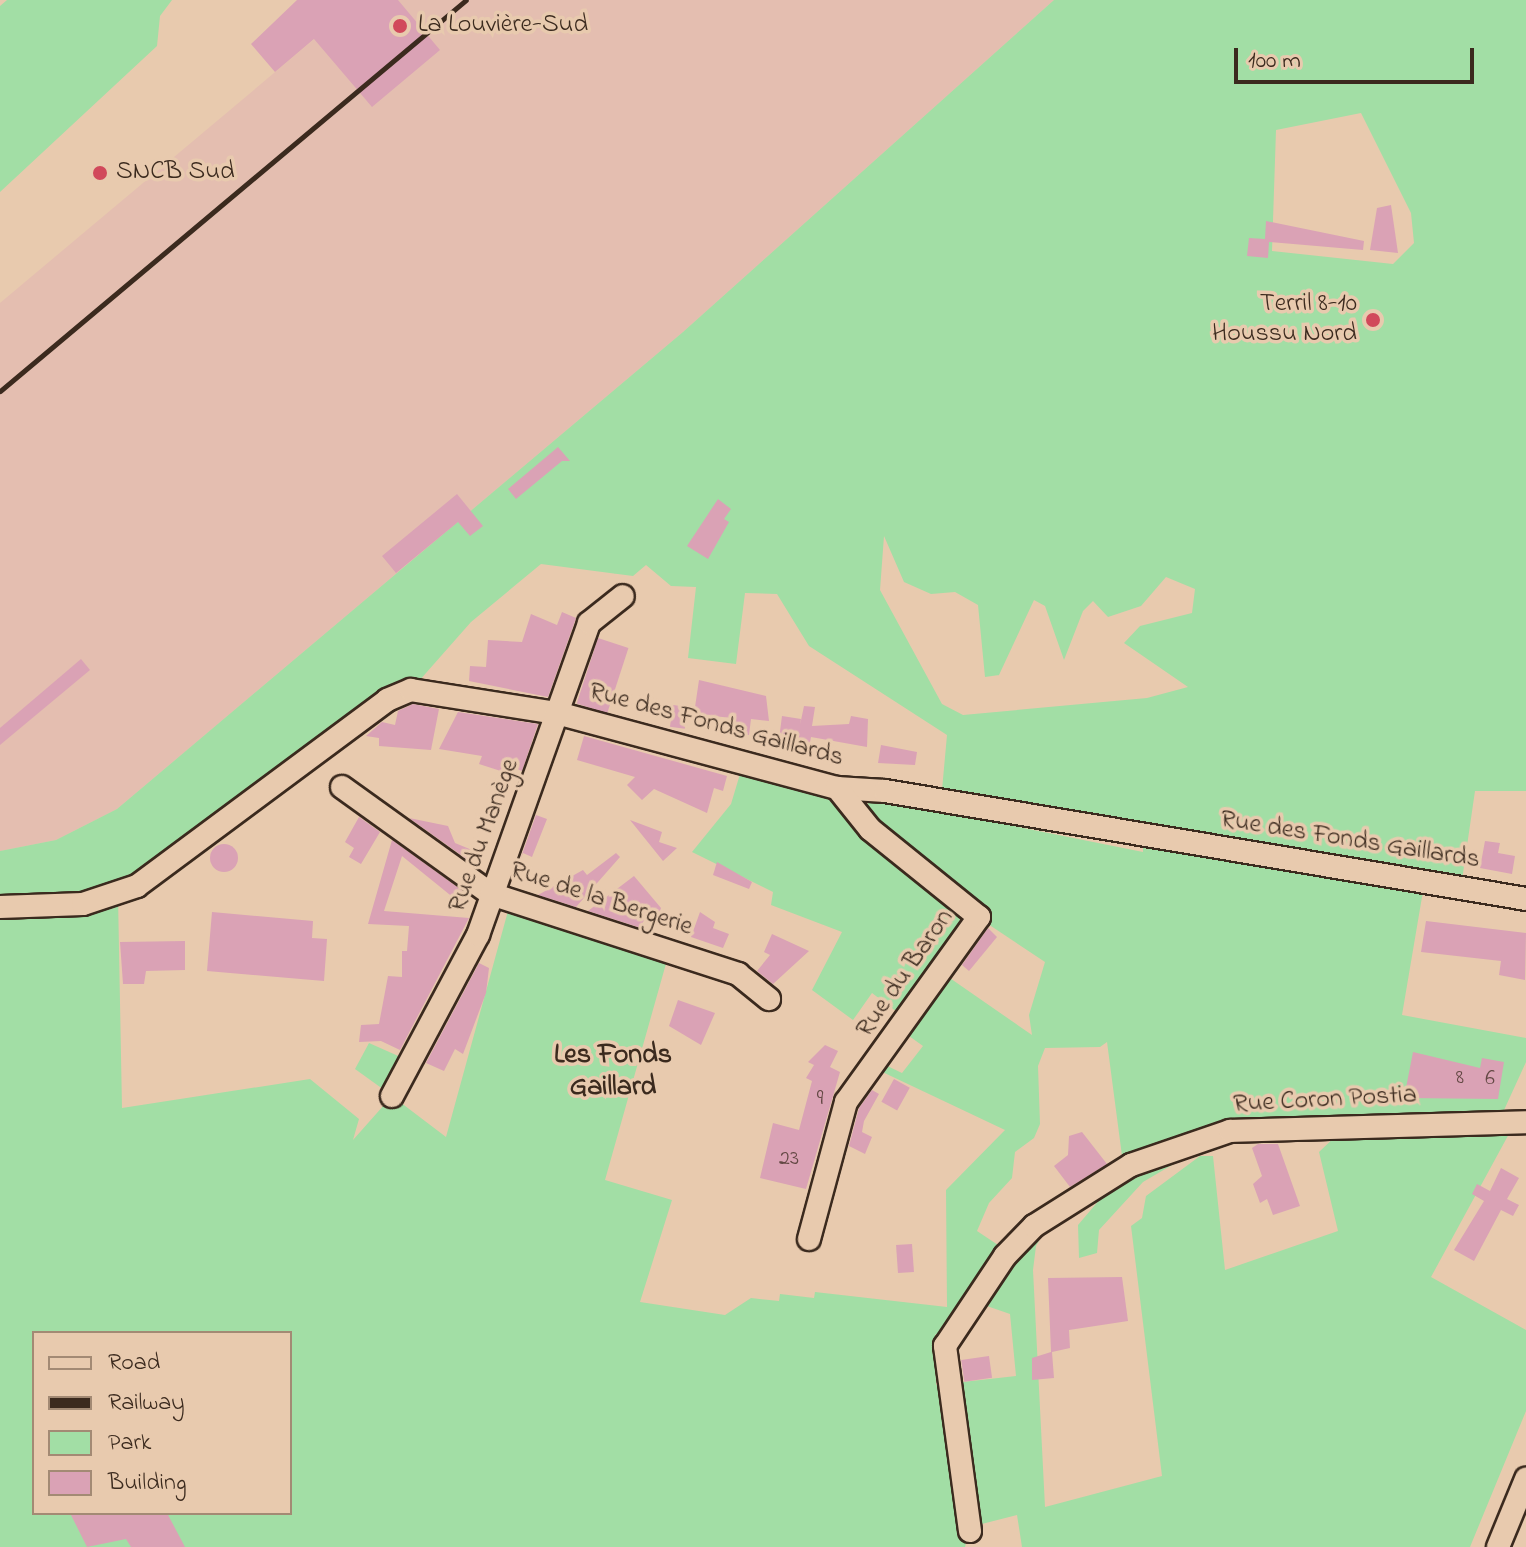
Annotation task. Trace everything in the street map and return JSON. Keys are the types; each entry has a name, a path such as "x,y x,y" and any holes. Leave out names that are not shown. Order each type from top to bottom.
{"street":[{"name":"Rue du Manège","path":"392,1096 478,935 589,623 623,596"},
{"name":"Rue des Fonds Gaillards","path":"0,907 83,904 137,886 397,693 557,713 837,788 885,791 1526,899"},
{"name":"Rue de la Bergerie","path":"342,787 491,894 738,974 769,999"},
{"name":"Rue du Baron","path":"809,1239 846,1102 979,917 870,829 837,788"},
{"name":"Rue Coron Postia","path":"970,1531 944,1361 945,1346 1005,1256 1034,1226 1131,1165 1183,1145 1245,1130 1526,1122"},
{"path":"1498,1547 1526,1479"}],"shaded area":[{"path":"361,0 1054,0 683,332 117,809 56,840 0,851 0,303"}],"green space":[{"path":"7,0 172,0 160,16 157,46 0,192 0,6"},
{"path":"1054,0 1526,0 1526,791 1475,791 1461,887 1428,881 1422,897 1402,1015 1526,1038 1526,1062 1499,1121 1516,1121 1431,1277 1526,1330 1526,1411 1470,1547 1022,1547 1017,1515 970,1527 965,1547 0,1547 0,851 56,840 117,809 683,332","holes":["1361,113 1411,213 1414,243 1393,264 1272,251 1276,130","884,536 904,582 931,594 955,592 978,605 985,677 999,675 1034,600 1045,606 1064,660 1083,611 1093,601 1108,617 1141,606 1166,577 1195,589 1192,613 1140,626 1124,643 1188,687 1147,698 963,715 942,704 880,590","541,564 633,576 646,565 671,586 696,587 688,658 736,664 745,593 777,594 809,646 947,735 942,790 1143,836 1143,852 870,797 865,812 743,764 731,804 692,852 773,892 771,905 842,932 812,990 853,1020 872,993 909,1021 902,1031 923,1046 902,1073 879,1062 874,1068 1005,1130 946,1190 947,1307 815,1292 814,1298 780,1294 779,1301 751,1298 725,1315 640,1302 672,1200 605,1180 669,953 511,900 446,1137 392,1096 353,1140 359,1119 310,1079 122,1108 118,896 411,690 471,622","979,918 1045,962 1029,1015 1032,1035 944,974","1107,1042 1124,1171 1078,1225 1079,1258 1097,1253 1099,1230 1143,1182 1230,1131 1338,1134 1319,1152 1338,1231 1225,1270 1213,1156 1200,1156 1146,1196 1142,1218 1131,1226 1162,1476 1045,1507 1033,1270 1036,1246 1049,1223 1001,1247 977,1231 989,1203 1012,1178 1015,1152 1034,1138 1040,1124 1038,1066 1045,1048 1100,1047","984,1305 1010,1314 1016,1376 936,1385 935,1335"]},
{"path":"369,1043 405,1059 387,1092 355,1069"}],"building":[{"path":"297,0 398,0 440,50 372,107 314,39 275,72 251,44"},
{"path":"1391,205 1398,253 1370,250 1377,208"},
{"path":"1266,221 1364,241 1363,250 1269,242 1268,258 1247,256 1249,238 1265,239"},
{"path":"558,447 570,461 562,461 516,499 508,489"},
{"path":"457,494 483,526 470,536 458,522 396,573 382,556"},
{"path":"718,499 731,509 724,519 729,522 708,559 687,546"},
{"path":"562,612 576,618 548,697 469,681 470,666 486,667 488,640 522,642 531,614 557,625"},
{"path":"598,638 628,648 607,714 577,704"},
{"path":"81,659 90,670 0,745 0,728"},
{"path":"699,680 766,696 769,721 751,719 749,735 730,733 732,718 694,714"},
{"path":"413,704 439,709 431,750 379,746 379,738 366,736 382,722 395,725 398,711"},
{"path":"673,705 688,707 685,729 670,727"},
{"path":"804,706 815,707 812,726 849,724 851,716 868,719 867,747 811,737 809,748 779,739 782,716 801,719 800,725"},
{"path":"458,712 538,724 522,771 512,767 510,774 479,764 482,756 439,749"},
{"path":"584,736 727,776 723,791 714,788 707,813 654,789 642,800 627,785 635,777 577,760"},
{"path":"881,745 917,752 915,765 878,763"},
{"path":"536,815 547,819 532,857 523,853 520,860"},
{"path":"359,817 380,832 361,864 349,857 354,848 345,842"},
{"path":"409,818 448,826 455,843 472,850 468,860"},
{"path":"630,820 662,832 659,842 677,848 663,861"},
{"path":"392,840 467,894 460,903 402,856 384,911 469,918 400,1050 381,1041 359,1042 361,1025 379,1024 388,976 402,977 402,951 407,951 409,926 368,924"},
{"path":"1485,841 1500,843 1498,853 1515,856 1512,874 1480,868"},
{"path":"224,844 234,848 238,858 234,868 224,872 214,868 210,858 214,848"},
{"path":"616,853 620,857 576,907 538,895 583,870 587,875"},
{"path":"717,862 752,882 749,889 713,875"},
{"path":"634,876 661,908 657,919 646,914 641,928 588,911"},
{"path":"212,912 313,921 312,938 327,939 324,981 207,971"},
{"path":"700,912 715,922 713,928 729,934 723,948 691,937"},
{"path":"1426,921 1526,933 1525,980 1499,975 1501,961 1421,952"},
{"path":"988,928 997,937 969,971 962,965"},
{"path":"772,934 809,951 773,984 757,971 770,955 764,952"},
{"path":"185,941 185,970 146,971 144,984 123,984 120,942"},
{"path":"479,963 489,968 486,993 463,1054 455,1049 444,1071 426,1063"},
{"path":"678,1000 715,1013 701,1045 669,1026"},
{"path":"825,1045 838,1051 830,1067 840,1072 806,1189 760,1178 773,1123 799,1130 812,1081 806,1078 814,1065 808,1062"},
{"path":"1413,1052 1480,1068 1482,1058 1504,1062 1498,1099 1404,1098"},
{"path":"894,1079 910,1088 897,1110 881,1102"},
{"path":"872,1090 879,1094 864,1121 862,1132 872,1137 865,1154 849,1146 859,1108"},
{"path":"1082,1132 1107,1164 1070,1187 1054,1166 1068,1155 1069,1136"},
{"path":"1258,1144 1278,1144 1300,1206 1273,1215 1267,1199 1260,1203 1253,1184 1262,1176 1252,1148"},
{"path":"1501,1168 1519,1178 1507,1199 1519,1205 1513,1216 1501,1210 1474,1261 1454,1250 1484,1201 1472,1194 1477,1184 1490,1191"},
{"path":"912,1244 914,1272 898,1273 896,1245"},
{"path":"1122,1277 1128,1321 1069,1330 1070,1348 1052,1352 1054,1378 1032,1380 1032,1358 1051,1352 1048,1278"},
{"path":"989,1356 992,1378 964,1382 961,1360"},
{"path":"71,1515 168,1515 185,1547 131,1547 126,1539 87,1547"}],"railway":[{"path":"0,391 466,0"}],"place":[{"name":"La Louvière-Sud","path":"400,26"},
{"name":"SNCB Sud","path":"100,173"},
{"name":"Terril 8-10 Houssu Nord","path":"1373,320"}],"district":[{"name":"Les Fonds Gaillard","path":"613,1072"}]}
